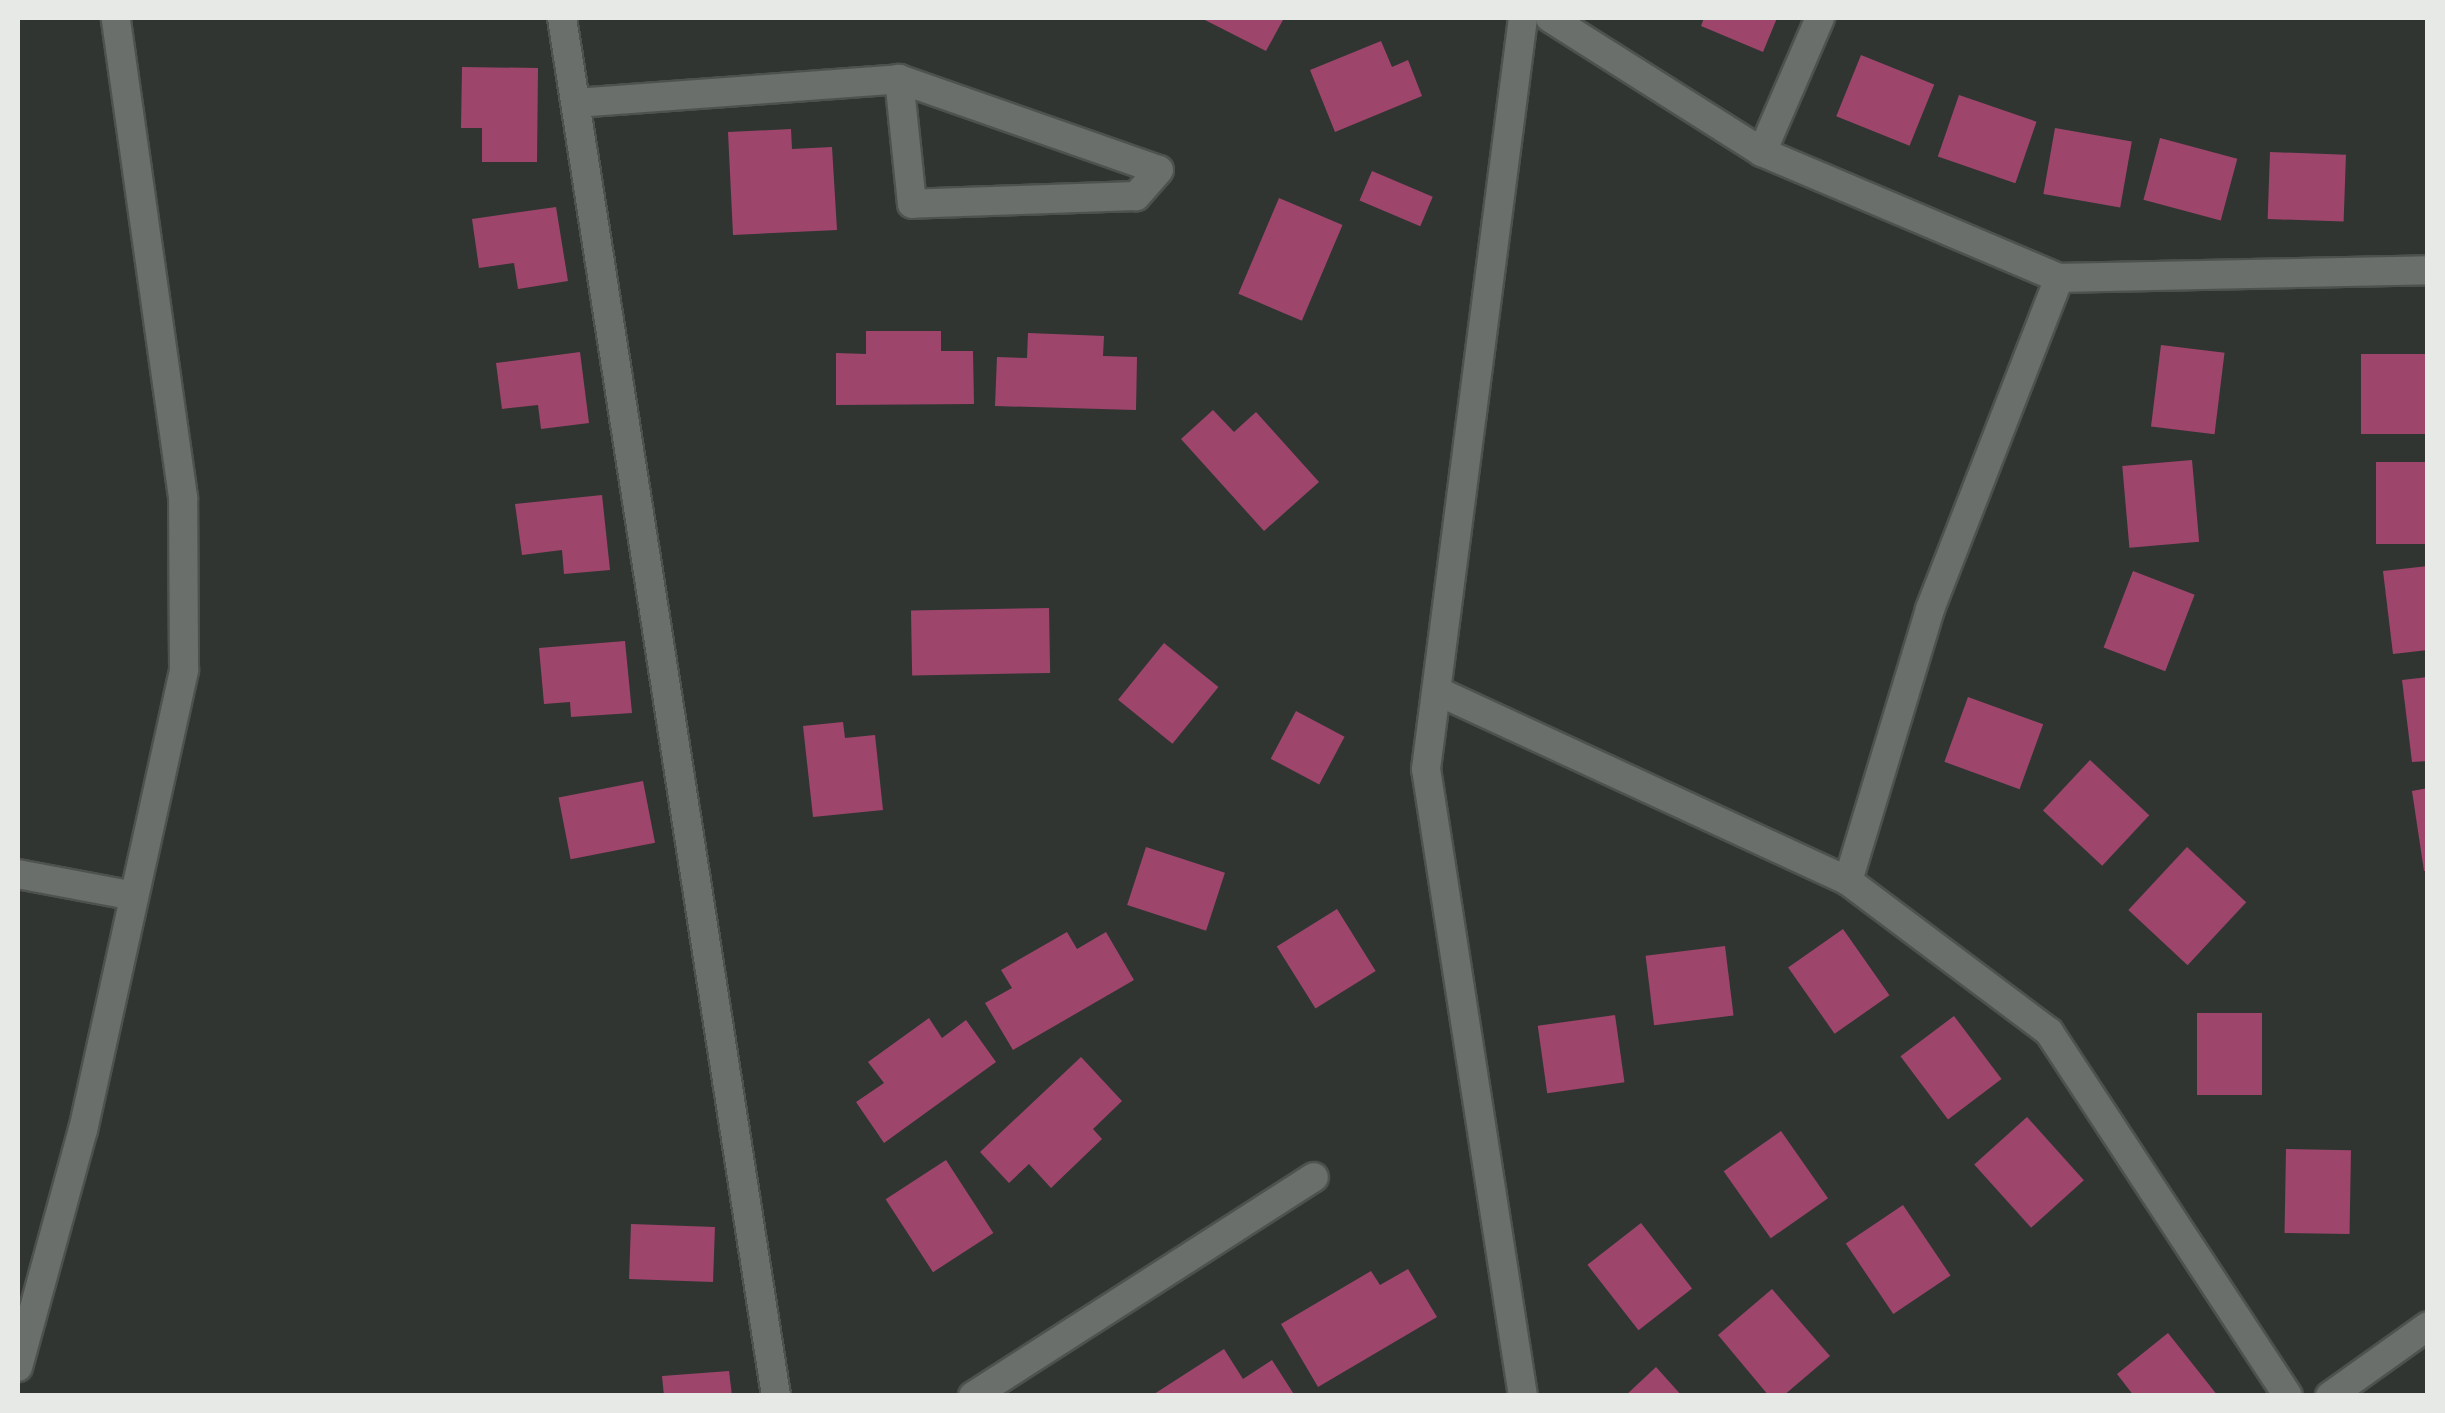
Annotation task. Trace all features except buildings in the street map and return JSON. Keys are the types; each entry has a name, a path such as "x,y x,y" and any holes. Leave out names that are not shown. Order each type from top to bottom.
{"street":[{"path":"18,1368 83,1130 184,670 182,497 116,18"},
{"path":"562,18 776,1396"},
{"path":"1523,1396 1426,769 1524,18"},
{"path":"1550,18 1762,152 2060,278 2428,270"},
{"path":"1762,152 1820,18"},
{"path":"576,102 899,79 1160,170 1136,196 912,204 899,79"},
{"path":"1848,881 1930,609 2060,278"},
{"path":"1437,691 1848,881 2048,1032 2288,1396"},
{"path":"18,874 134,896"},
{"path":"973,1396 1314,1177"},
{"path":"2330,1396 2428,1326"}]}
